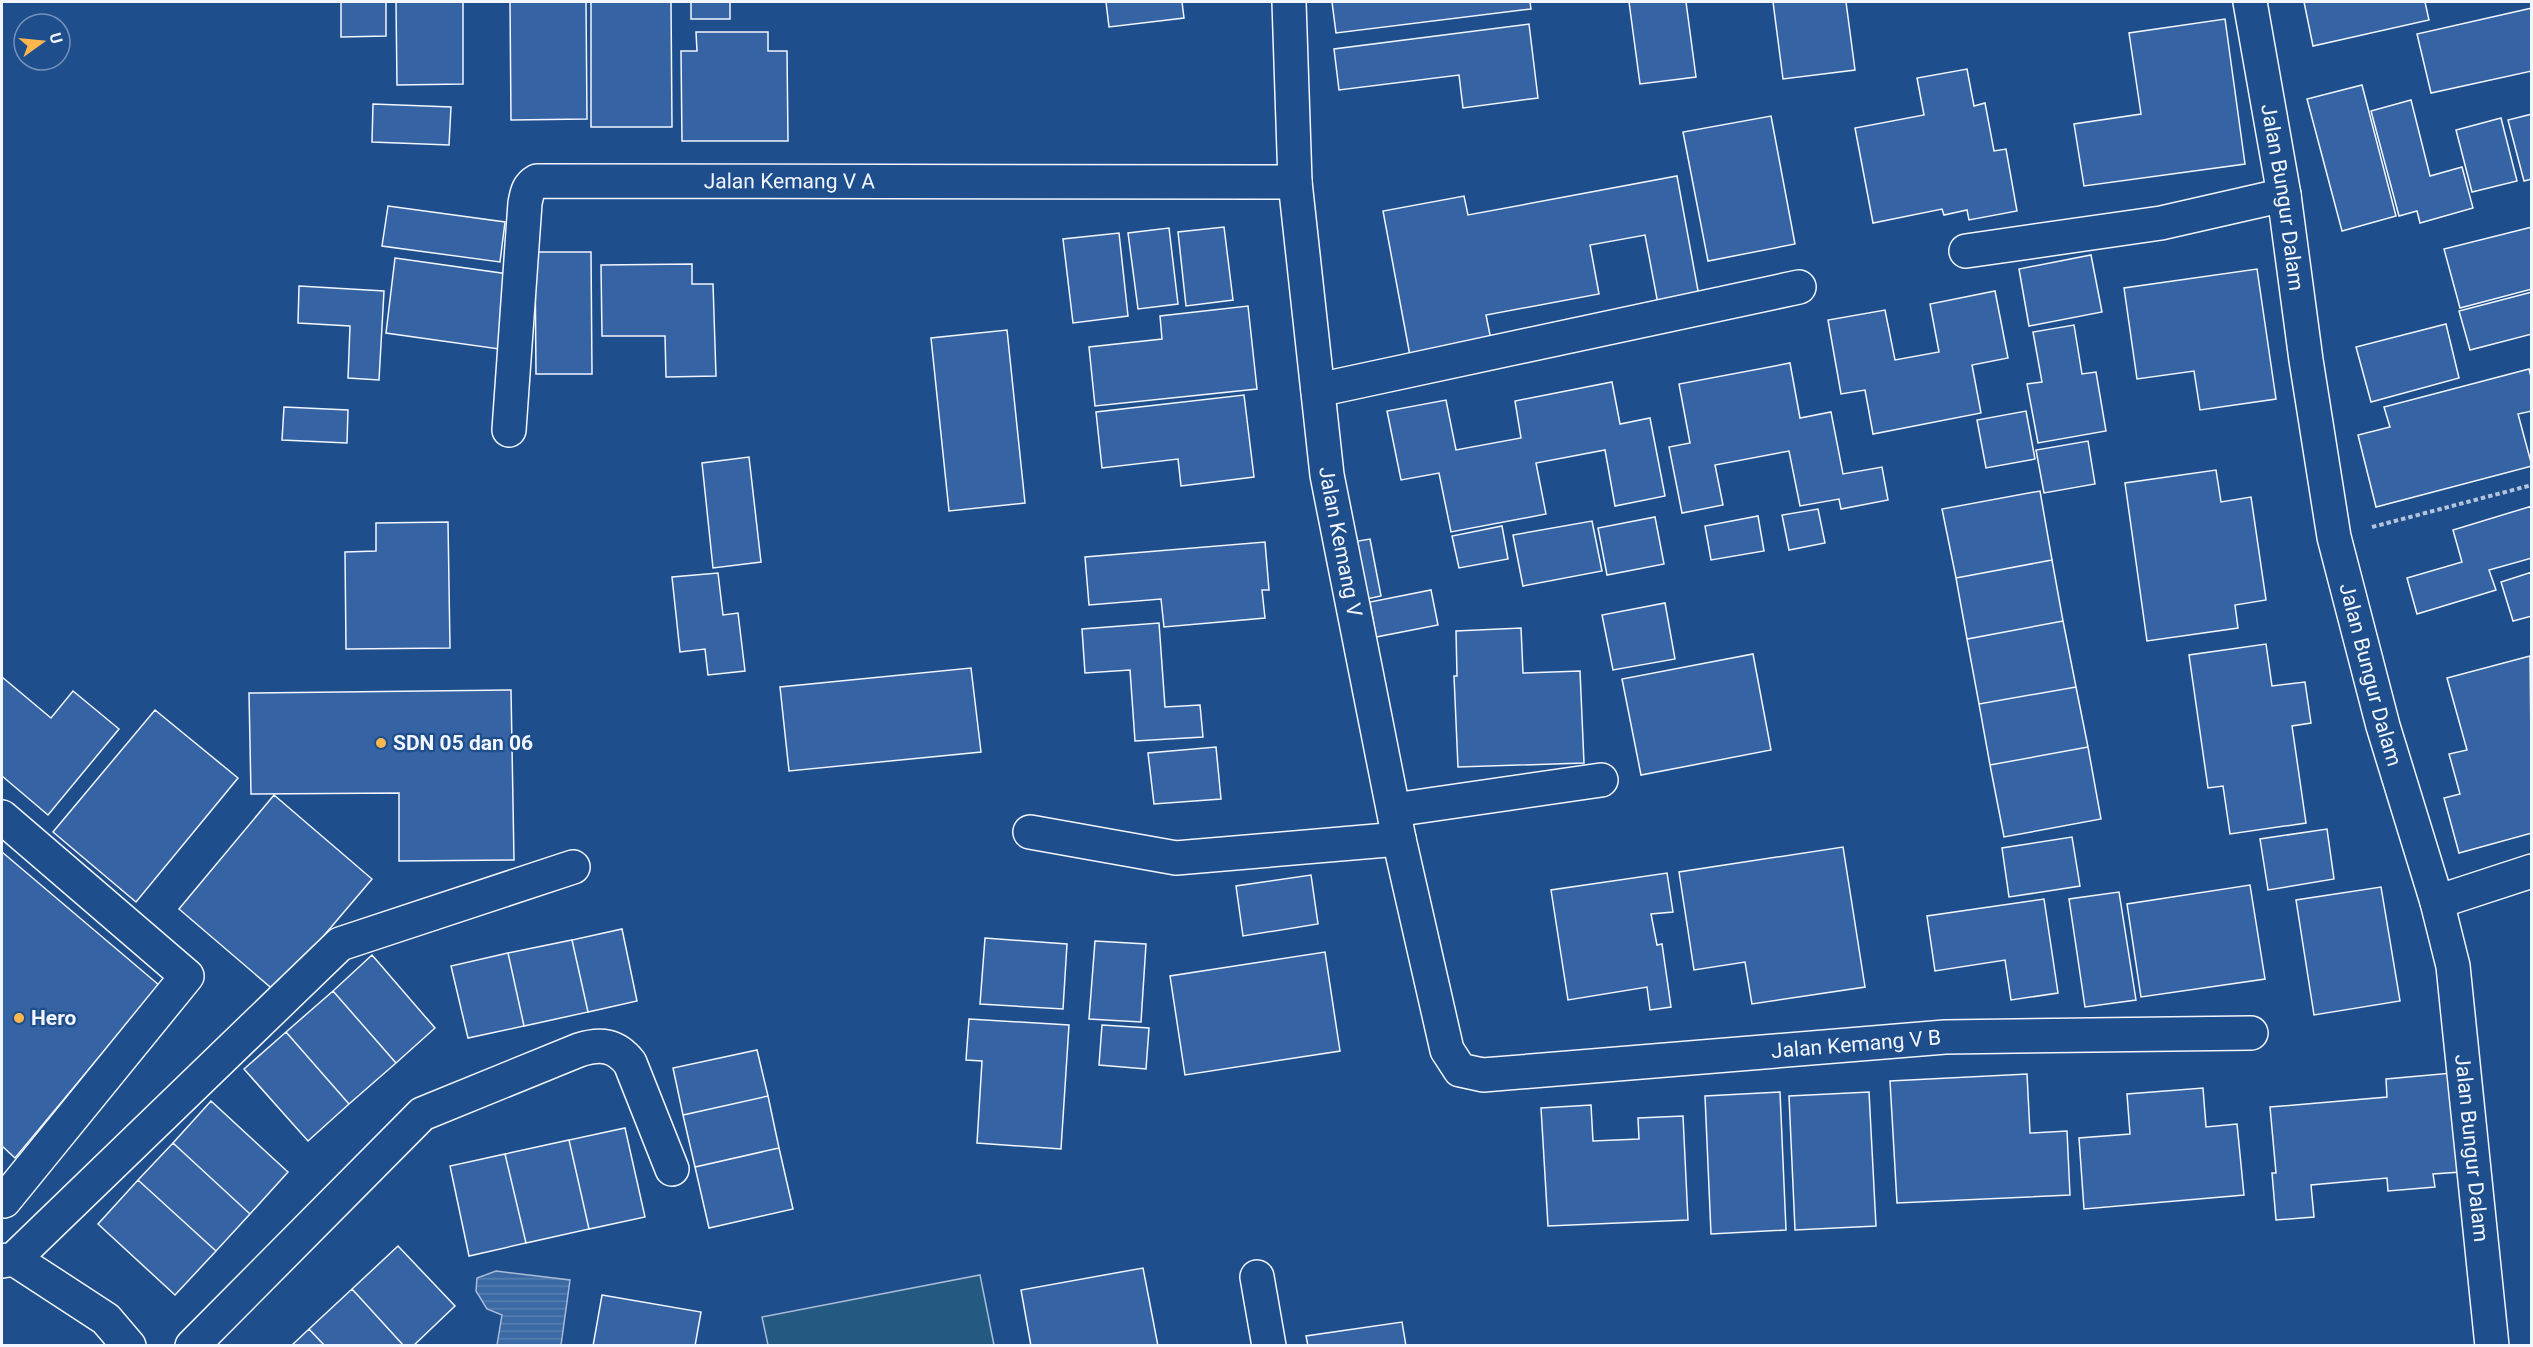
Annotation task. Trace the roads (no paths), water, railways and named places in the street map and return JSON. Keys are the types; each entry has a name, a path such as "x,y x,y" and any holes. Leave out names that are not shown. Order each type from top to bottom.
{"street":[{"name":"Jalan Kemang V","path":"1289,2 1295,183 1327,475 1396,824 1447,1050 1460,1070"},
{"name":"Jalan Bungur Dalam","path":"2250,2 2284,195 2306,360 2334,537 2383,726 2437,902 2453,966 2492,1346"},
{"name":"Jalan Kemang V A","path":"509,430 525,203 527,192 532,184 537,182 1295,183"},
{"path":"1966,251 2162,223 2284,195"},
{"path":"1318,390 1799,287"},
{"path":"1030,832 1176,858 1396,824 1601,780"},
{"path":"2,817 187,976 4,1201 2,1199"},
{"path":"129,1346 106,1319 8,1260 340,944 573,867"},
{"path":"2437,902 2532,871"},
{"name":"Jalan Kemang V B","path":"1460,1070 1483,1075 1945,1037 2251,1033"},
{"path":"192,1346 422,1114 579,1050 602,1045 623,1054 630,1063 672,1169"},
{"path":"1257,1277 1269,1346"}],"place":[{"name":"SDN 05 dan 06","path":"381,743"},
{"name":"Hero","path":"19,1018"}]}
